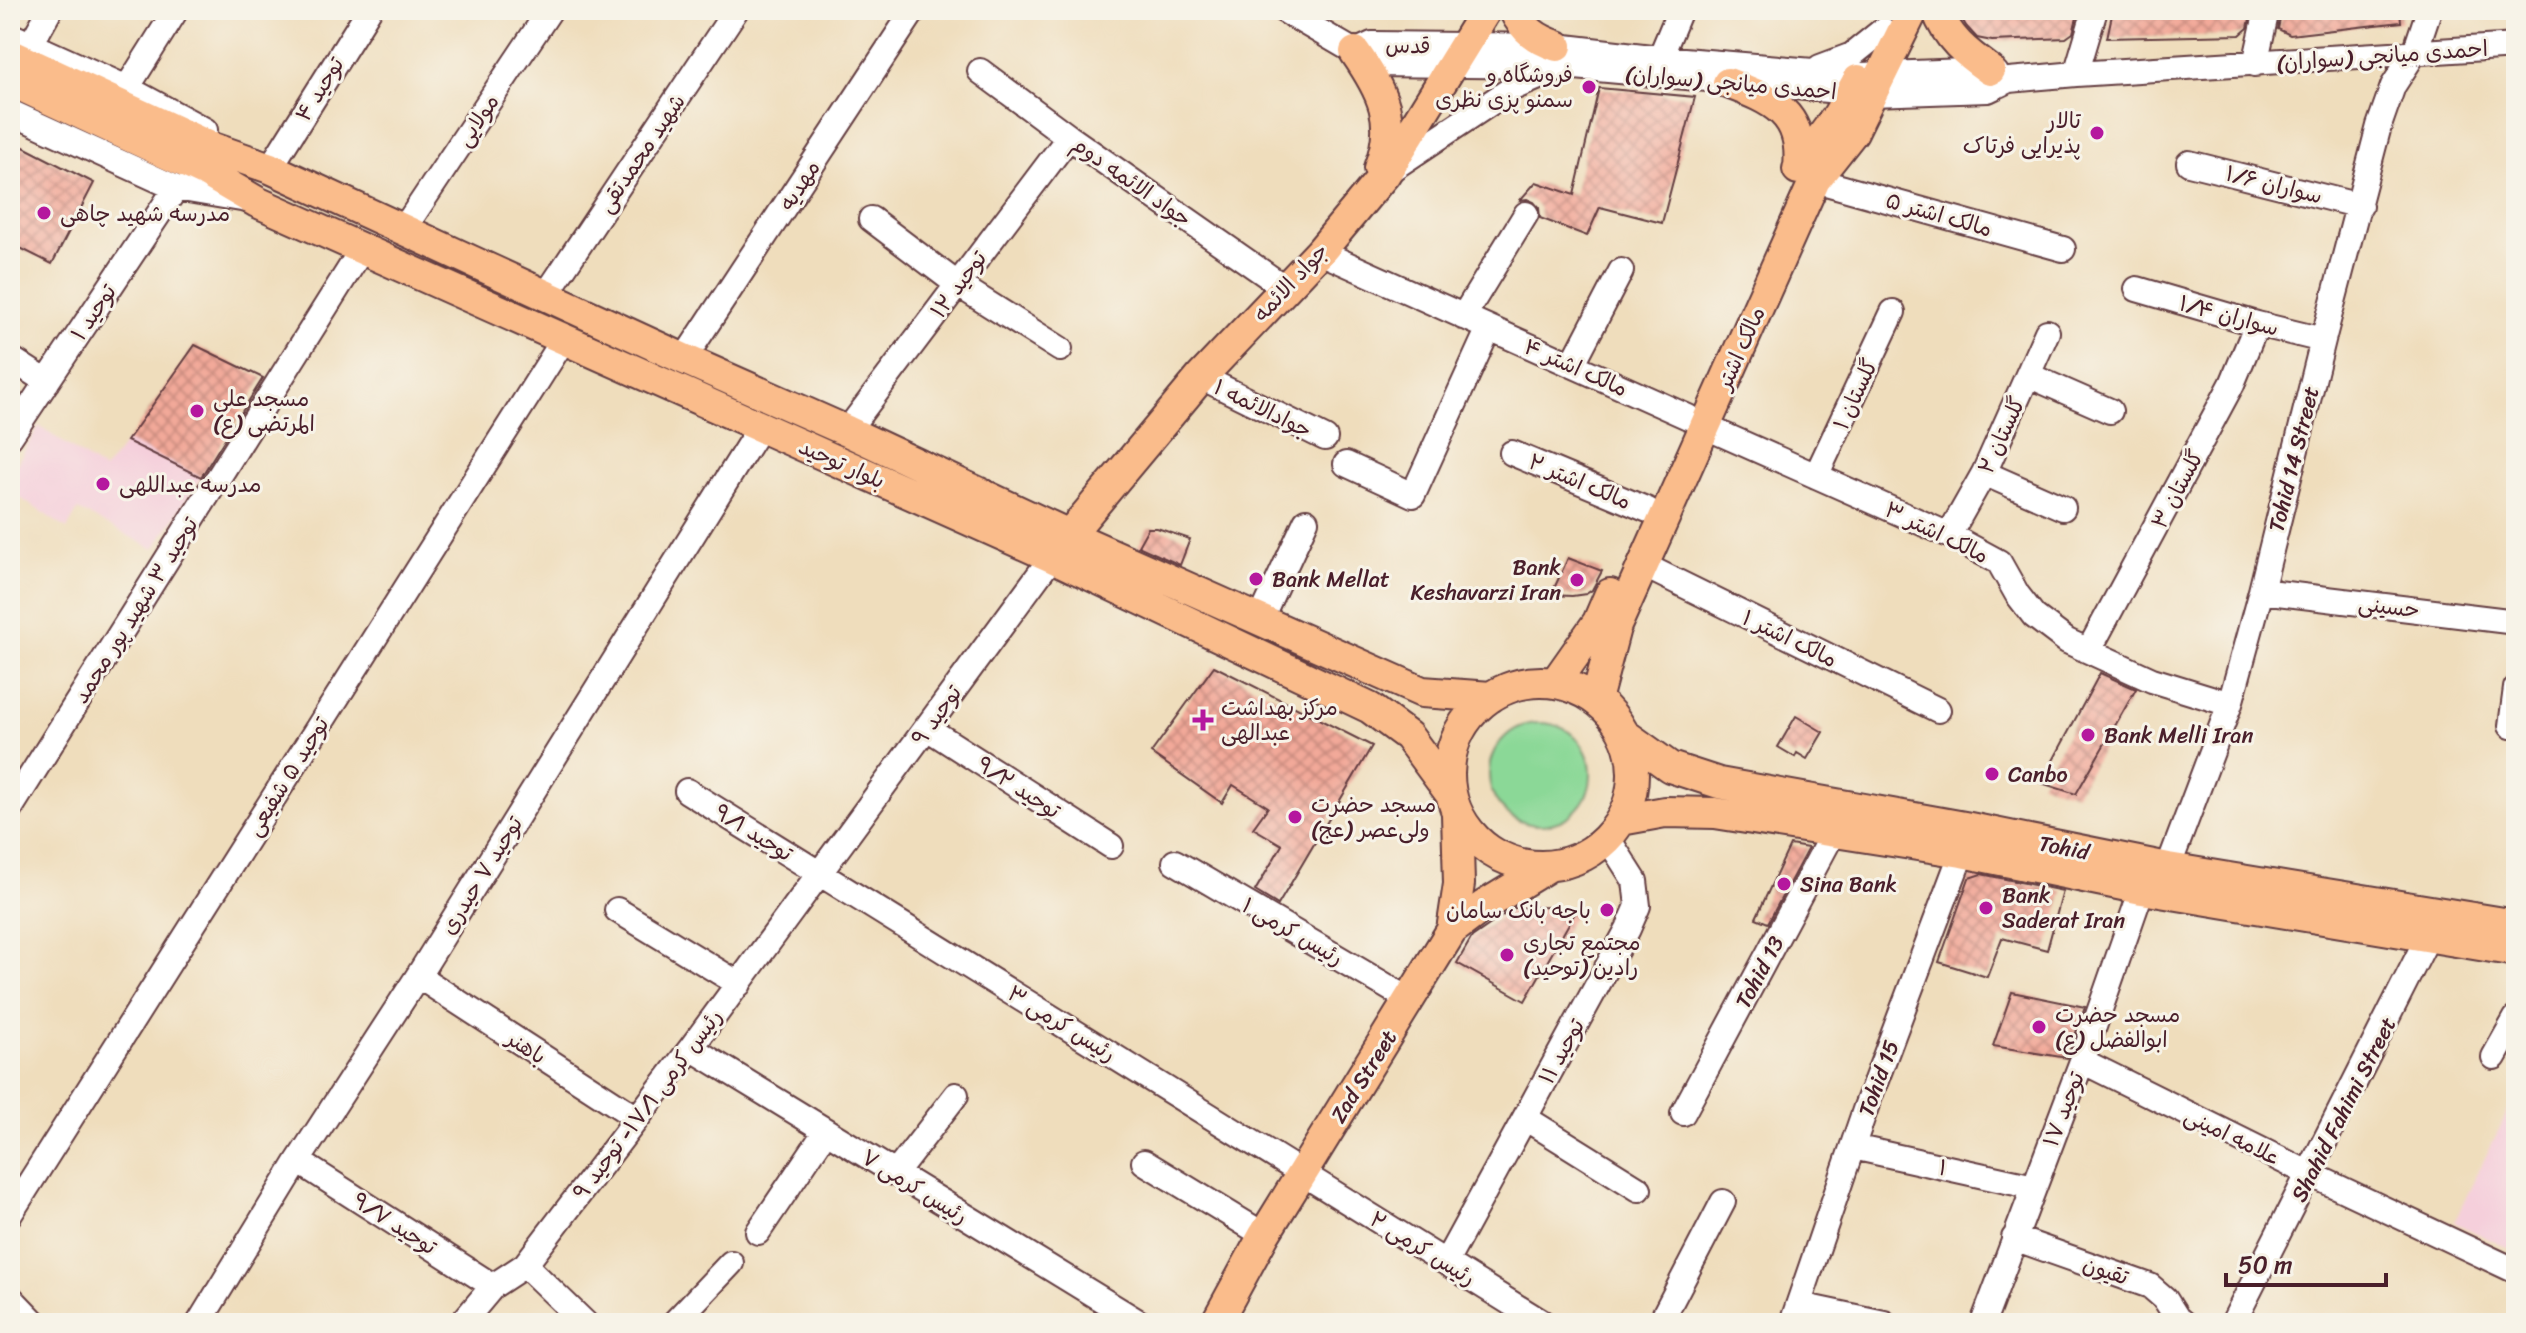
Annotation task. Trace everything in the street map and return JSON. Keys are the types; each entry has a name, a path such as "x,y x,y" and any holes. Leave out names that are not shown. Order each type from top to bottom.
{"main road":[{"path":"1514,10 1526,30 1560,56"},
{"name":"مالک اشتر","path":"1596,700 1615,628 1643,565 1697,422 1807,174 1838,115 1866,84 1913,10"},
{"path":"1937,10 1952,40 1999,75"},
{"name":"جواد الائمه","path":"1061,546 1201,377 1320,252 1378,183 1484,12"},
{"name":"مالک اشتر","path":"1807,174 1853,132 1888,20"},
{"path":"17,44 209,160"},
{"path":"1355,52 1374,78 1389,124 1388,143 1378,183"},
{"path":"10,81 209,160"},
{"path":"1728,83 1763,97 1784,112 1797,135 1807,174"},
{"name":"بلوار توحید","path":"209,160 270,168 847,431 1370,708 1408,736 1454,804"},
{"name":"بلوار توحید","path":"209,160 257,202 760,427 1061,546 1260,620 1422,692 1491,697"},
{"name":"مالک اشتر","path":"1555,683 1598,622 1648,510 1697,422"},
{"path":"1452,930 1485,905 1549,866 1590,851 1614,828 1629,799 1633,777 1631,755 1624,734 1612,715 1596,700 1576,689 1555,683 1533,683 1511,687 1491,697 1474,711 1452,749 1448,771 1454,804 1470,833 1485,848 1526,865 1549,866"},
{"name":"Tohid","path":"1624,734 1670,767 1719,783 1970,828 2168,868 2516,925"},
{"name":"Zad Street","path":"1216,1323 1264,1235 1452,930 1459,884 1454,804"},
{"name":"Tohid","path":"1614,828 1665,812 1715,813 1962,852 2142,889 2516,951"}],"street":[{"path":"50,10 17,44 127,88 270,168"},
{"path":"127,88 176,10"},
{"name":"توحید ۴","path":"270,168 369,10"},
{"name":"مولایی","path":"403,230 550,10"},
{"name":"شهید محمدتقی","path":"546,295 736,10"},
{"name":"مهدیه","path":"684,359 914,10"},
{"name":"قدس","path":"1283,10 1370,64 1457,56"},
{"path":"1660,58 1680,10"},
{"path":"2076,74 2095,10"},
{"path":"2255,64 2267,10"},
{"name":"Tohid 14 Street","path":"2168,868 2230,704 2379,126 2393,86 2415,52 2429,10"},
{"path":"1396,45 1448,31 1484,12"},
{"path":"1811,70 1852,55 1888,20"},
{"name":"قدس","path":"1355,52 1372,44 1457,56"},
{"name":"احمدی میانجی (سواران)","path":"1560,56 1728,83 1866,84 2255,64 2516,46"},
{"name":"احمدی میانجی (سواران)","path":"1457,56 1660,58 1811,70 1920,94 1988,90 1999,75"},
{"path":"1378,183 1560,56"},
{"name":"جواد الائمه دوم","path":"980,71 1285,288"},
{"path":"1853,132 1878,110 1920,94"},
{"path":"10,112 176,188 257,202"},
{"name":"توحید ۱۲","path":"847,431 1069,137"},
{"name":"سواران ۱/۶","path":"2189,163 2360,206"},
{"name":"مالک اشتر ۵","path":"1807,174 2063,249"},
{"name":"توحید ۱","path":"10,437 176,188"},
{"path":"1463,317 1526,214"},
{"path":"871,219 957,284 1060,349"},
{"name":"توحید ۳ شهيد پور محمد","path":"10,809 362,249"},
{"name":"مالک اشتر ۴","path":"1320,252 1697,422"},
{"path":"1572,365 1621,271"},
{"name":"سواران ۱/۴","path":"2137,289 2323,340"},
{"name":"گلستان ۱","path":"1816,476 1893,312"},
{"name":"گلستان ۳","path":"2089,650 2232,384 2257,324"},
{"path":"1346,464 1413,495 1489,328"},
{"name":"گلستان ۲","path":"1949,535 1984,473 2047,332"},
{"name":"توحید ۵ شفیعی","path":"10,1214 564,339"},
{"path":"10,358 47,382"},
{"path":"2028,375 2110,411"},
{"name":"جوادالائمه ۱","path":"1201,377 1325,438"},
{"name":"مالک اشتر ۳","path":"1697,422 1949,535 1999,562 2034,616 2067,641 2152,680 2230,704"},
{"name":"توحید ۷ حیدری","path":"199,1323 760,427"},
{"name":"مالک اشتر ۲","path":"1512,453 1648,510"},
{"path":"1984,473 2063,508"},
{"path":"1260,620 1306,521"},
{"name":"توحید ۹","path":"820,873 1061,546"},
{"name":"مالک اشتر ۱","path":"1643,565 1938,710"},
{"name":"حسینی","path":"2261,591 2516,622"},
{"path":"2511,726 2516,688"},
{"name":"توحید ۹/۲","path":"927,728 1111,846"},
{"name":"توحید ۹/۱","path":"687,791 820,873"},
{"name":"توحید ۱۱","path":"1446,1262 1638,906 1635,881 1614,828"},
{"name":"Tohid 13","path":"1683,1113 1834,831"},
{"name":"Tohid 15","path":"1796,1314 1853,1147 1962,852"},
{"name":"رئیس کرمی ۱","path":"1175,862 1410,1000"},
{"name":"رئیس کرمی ۱۷/۱- توحید ۹","path":"462,1323 493,1286 525,1265 820,873"},
{"name":"رئیس کرمی ۳","path":"820,873 1303,1172"},
{"name":"توحید ۱۷","path":"1983,1323 2082,1061 2142,889"},
{"path":"617,910 739,984"},
{"name":"Shahid Fahimi Street","path":"2233,1323 2428,937"},
{"name":"باهنر","path":"418,976 637,1118"},
{"path":"2494,1057 2516,1018"},
{"name":"رئیس کرمی ۷","path":"691,1048 1140,1323"},
{"name":"علامه امینی","path":"2082,1061 2310,1174 2516,1271"},
{"path":"895,1174 956,1095"},
{"path":"1525,1118 1639,1189"},
{"path":"758,1232 826,1131"},
{"name":"۱","path":"1853,1147 2034,1187"},
{"name":"توحید ۹/۷","path":"298,1161 493,1286"},
{"path":"1144,1162 1264,1235"},
{"name":"رئیس کرمی ۲","path":"1303,1172 1543,1323"},
{"path":"1660,1323 1723,1202"},
{"name":"تقیون","path":"2014,1238 2150,1286 2165,1299 2183,1323"},
{"path":"674,1323 731,1263"},
{"path":"525,1265 585,1323"},
{"path":"10,1297 35,1323"},
{"path":"1796,1314 1884,1323"}],"shaded area":[{"name":"مدرسه عبداللهی","path":"39,426 104,470 127,441 201,477 154,549 78,510 67,529 10,491 10,475"},
{"path":"2516,1094 2516,1252 2454,1222"}],"green space":[{"path":"1540,723 1559,727 1576,738 1587,755 1591,774 1587,793 1576,810 1559,821 1540,825 1521,821 1504,810 1493,793 1489,774 1493,755 1504,738 1521,727"}],"building":[{"path":"1957,10 2079,10 2073,33 2066,38 1992,41 1977,38"},
{"path":"2113,10 2252,10 2248,28 2240,35 2107,38"},
{"path":"2282,10 2400,10 2401,22 2290,35 2278,29"},
{"path":"1599,88 1695,97 1662,223 1600,207 1587,236 1540,218 1539,208 1534,202 1520,200 1536,182 1574,195"},
{"name":"مدرسه شهید چاهی","path":"10,140 94,183 52,264 10,243"},
{"name":"مسجد علی المرتضی (ع)","path":"195,345 263,378 201,477 127,441"},
{"path":"1148,528 1190,539 1180,565 1138,546"},
{"name":"Bank Keshavarzi Iran","path":"1568,558 1602,571 1592,590 1586,594 1551,595"},
{"path":"1214,666 1372,746 1278,905 1255,891 1282,845 1253,828 1268,807 1233,785 1222,803 1151,753"},
{"name":"Bank Melli Iran","path":"2100,673 2136,689 2076,794 2041,783"},
{"path":"1796,716 1823,732 1807,759 1797,753 1795,757 1778,747"},
{"name":"Sina Bank","path":"1790,845 1808,848 1768,923 1756,918"},
{"name":"Bank Saderat Iran","path":"1981,874 2063,891 2047,950 2002,938 1987,977 1939,962 1969,878"},
{"name":"مجتمع تجاری رادین (توحید)","path":"1553,907 1576,911 1525,1001 1457,963 1472,937 1514,908"},
{"name":"مسجد حضرت ابوالفضل (ع)","path":"2012,992 2085,1007 2067,1058 1993,1046"}],"place":[{"name":"فروشگاه و سمنو پزی نظری","path":"1589,87"},
{"name":"تالار پذیرایی فرتاک","path":"2097,133"},
{"name":"مدرسه شهید چاهی","path":"44,213"},
{"name":"مسجد علی المرتضی (ع)","path":"197,411"},
{"name":"مدرسه عبداللهی","path":"103,484"},
{"name":"Bank Mellat","path":"1256,579"},
{"name":"Bank Keshavarzi Iran","path":"1577,580"},
{"name":"مرکز بهداشت عبدالهی","path":"1203,720"},
{"name":"Bank Melli Iran","path":"2088,735"},
{"name":"Canbo","path":"1992,774"},
{"name":"مسجد حضرت ولی‌عصر (عج)","path":"1295,817"},
{"name":"Sina Bank","path":"1784,884"},
{"name":"Bank Saderat Iran","path":"1986,908"},
{"name":"باجه بانک سامان","path":"1607,910"},
{"name":"مجتمع تجاری رادین (توحید)","path":"1507,955"},
{"name":"مسجد حضرت ابوالفضل (ع)","path":"2039,1027"}]}
